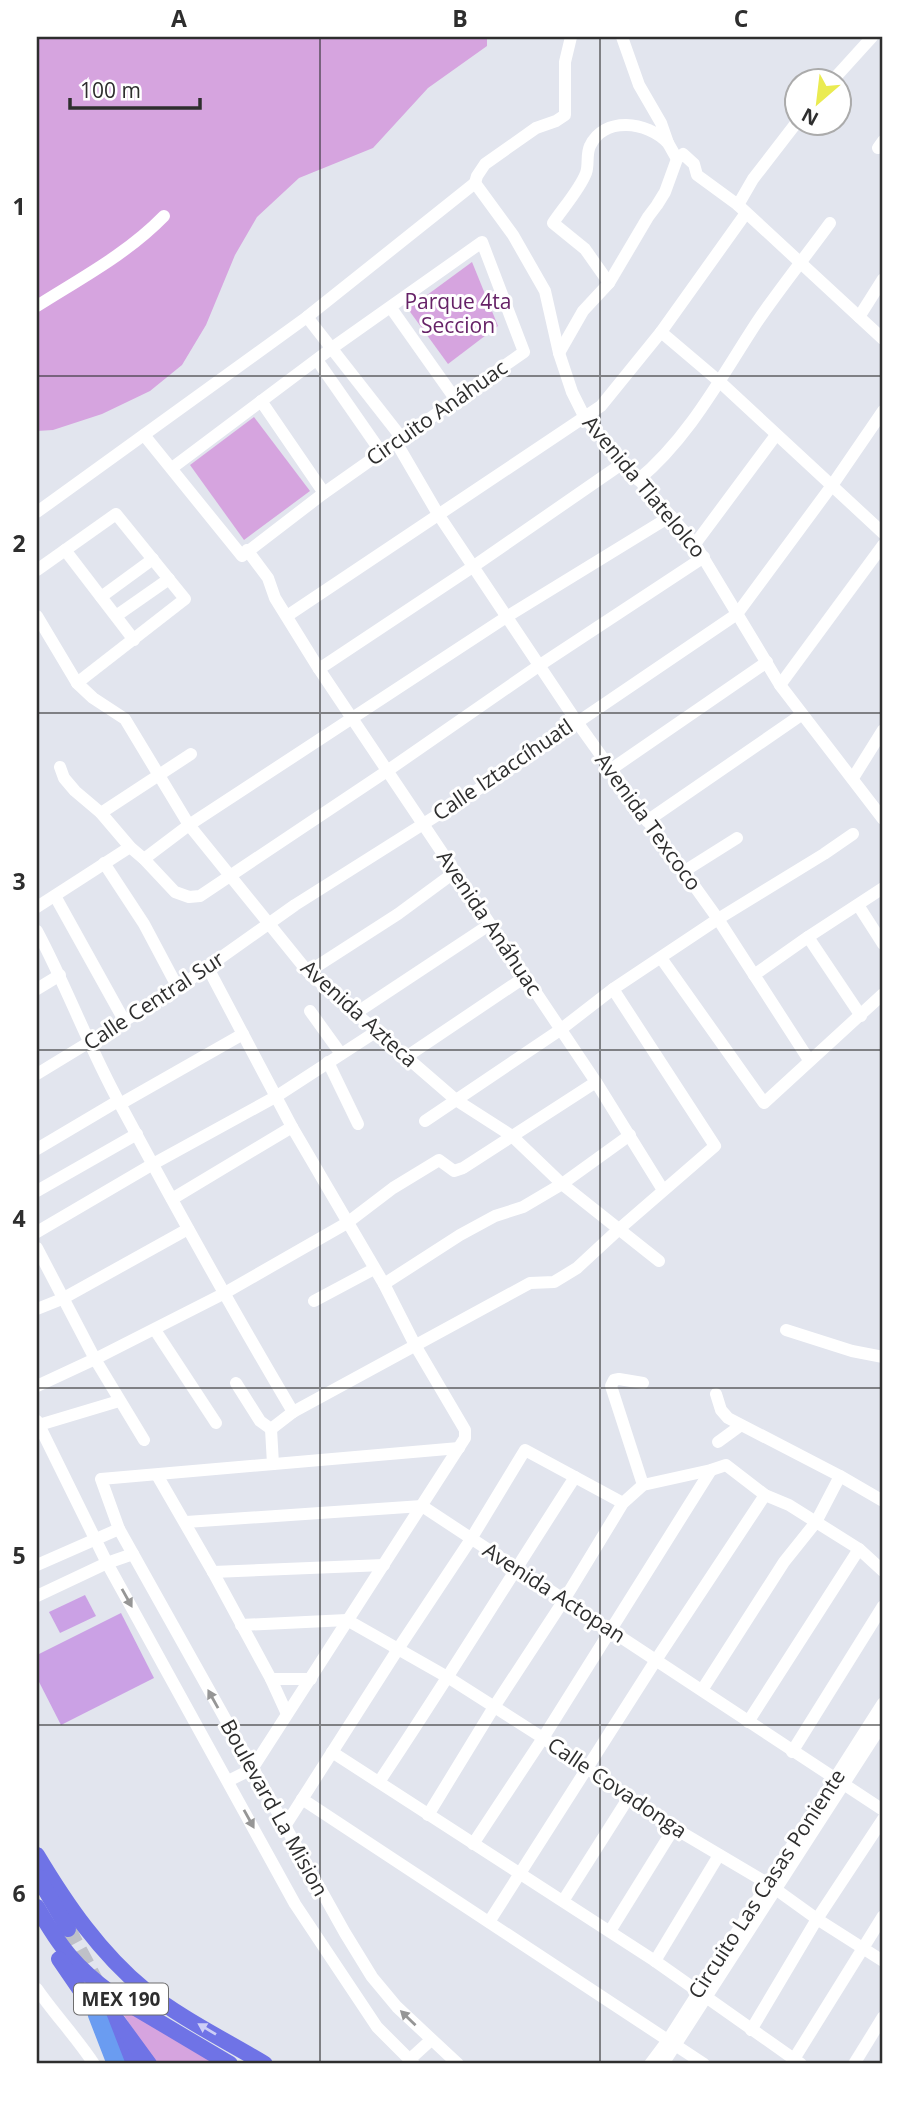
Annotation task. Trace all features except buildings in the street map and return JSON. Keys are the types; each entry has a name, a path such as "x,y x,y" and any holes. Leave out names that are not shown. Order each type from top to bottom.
{"highway":[{"path":"106,2016 116,2064"}],"main road":[{"path":"37,1855 78,1919 124,1971 171,2008 265,2064"},
{"path":"37,1875 68,1929"},
{"name":"MEX 190","path":"37,1908 65,1952 94,1981 230,2064"},
{"name":"MEX 190","path":"37,1924 106,2016 149,2064"},
{"name":"MEX 190","path":"106,2016 131,2064"}],"street":[{"path":"37,512 307,317 475,183 485,164 536,128 565,115 565,62 572,37"},
{"path":"622,37 639,85 661,123 677,159"},
{"path":"846,66 872,37"},
{"path":"609,283 585,249 553,223 586,173 588,149 601,131 614,125 634,126 660,134 668,143"},
{"path":"287,615 601,407 662,332 742,209 753,179 786,136"},
{"path":"559,353 583,311 609,283 665,192 677,159 683,154 694,164 697,175 742,209 883,339"},
{"name":"Avenida Tlatelolco","path":"475,183 513,235 545,291 559,353 572,392 585,418 695,544 780,685 882,813"},
{"path":"37,306 131,247 164,216"},
{"path":"638,480 659,462 677,441 720,382 759,320 830,223"},
{"name":"Circuito Anáhuac","path":"172,468 332,348 482,243 524,352 247,550"},
{"path":"859,317 883,279"},
{"path":"391,308 456,400"},
{"name":"Avenida Texcoco","path":"307,317 398,440 438,514 610,770 718,919 809,1060"},
{"path":"662,332 883,533"},
{"path":"317,360 381,452"},
{"path":"261,401 324,493"},
{"name":"Calle Iztaccíhuatl","path":"268,925 295,905 485,785 737,614 883,411"},
{"path":"144,435 242,556 247,550"},
{"path":"695,544 776,435"},
{"path":"319,669 623,463"},
{"path":"37,570 116,514 185,599 77,683 37,616"},
{"path":"144,859 189,825 508,616 671,516"},
{"path":"780,685 883,545"},
{"path":"65,550 134,640"},
{"name":"Avenida Anáhuac","path":"247,550 268,578 275,597 352,720 596,1082 663,1190"},
{"path":"60,767 64,778 175,892 189,897 200,897 230,874 704,557"},
{"path":"101,597 153,559"},
{"path":"116,617 169,579"},
{"path":"610,770 767,663"},
{"name":"Avenida Azteca","path":"77,683 93,698 125,719 189,825 308,972 456,1100 512,1136 562,1184 659,1261"},
{"path":"648,821 802,715"},
{"path":"853,778 883,730"},
{"path":"101,813 191,754"},
{"path":"425,1121 560,1030 613,989 853,834"},
{"path":"683,872 737,838"},
{"path":"37,907 130,848"},
{"path":"104,863 144,924 178,988"},
{"path":"308,972 398,914 455,872"},
{"path":"754,975 883,888"},
{"path":"54,896 125,1022"},
{"path":"858,905 883,944"},
{"name":"Calle Central Sur","path":"37,1073 125,1022 268,925"},
{"path":"356,1013 489,925"},
{"path":"37,931 119,1102 223,1294 293,1412"},
{"path":"808,937 861,1016"},
{"path":"661,958 764,1103 883,994"},
{"path":"208,968 292,1127 465,1430 465,1438 252,1769 228,1781"},
{"path":"37,989 60,975"},
{"path":"406,1057 525,977"},
{"path":"271,1429 293,1412 530,1283 554,1282 577,1268 715,1146 613,989"},
{"path":"310,1011 341,1054"},
{"path":"37,1232 277,1096 377,1031"},
{"path":"37,1149 243,1034"},
{"path":"328,1062 358,1124"},
{"path":"37,1386 155,1330 223,1294 347,1223 393,1188 439,1160 454,1171 463,1168 596,1082"},
{"path":"172,1199 292,1127"},
{"path":"37,1191 137,1134"},
{"path":"384,1284 460,1235 495,1216 523,1207 562,1184 630,1135"},
{"path":"37,1309 62,1299 188,1229"},
{"path":"37,1248 95,1359 144,1440"},
{"path":"314,1301 374,1269"},
{"path":"155,1330 216,1423"},
{"path":"786,1330 852,1351 883,1357"},
{"path":"643,1382 620,1378 614,1380 611,1386 643,1485"},
{"path":"236,1383 260,1421 271,1429"},
{"path":"716,1394 721,1410 740,1426 840,1476 883,1501"},
{"path":"38,1423 119,1401"},
{"name":"Boulevard La Mision","path":"38,1423 107,1563 295,1905 377,2027 411,2062"},
{"path":"718,1442 740,1426"},
{"path":"271,1429 273,1464"},
{"path":"287,1714 214,1572 157,1475 458,1448"},
{"path":"285,1826 471,1539 525,1450 623,1503"},
{"path":"428,1815 623,1503 643,1485 726,1465 765,1495 789,1505 859,1549 883,1571"},
{"path":"472,1844 543,1738 711,1470"},
{"name":"Boulevard La Mision","path":"157,1475 101,1479 119,1529 332,1911 372,1977 397,2007 458,2064"},
{"path":"702,1690 784,1562 816,1522 840,1476"},
{"path":"379,1782 449,1678 575,1477"},
{"path":"489,1922 765,1495"},
{"path":"186,1522 422,1506"},
{"name":"Avenida Actopan","path":"422,1506 883,1810"},
{"path":"37,1565 119,1529"},
{"path":"748,1722 859,1549"},
{"path":"37,1596 107,1563 133,1554"},
{"path":"214,1572 384,1566"},
{"path":"792,1752 883,1606"},
{"path":"241,1625 347,1620"},
{"name":"Calle Covadonga","path":"347,1620 449,1678 543,1738 674,1828 771,1886 883,1961"},
{"path":"271,1679 311,1679"},
{"name":"Circuito Las Casas Poniente","path":"873,1740 883,1703"},
{"name":"Circuito Las Casas Poniente","path":"663,2064 672,2042 771,1886 840,1780 873,1740 883,1723"},
{"path":"332,1752 610,1931 797,2062 883,1916"},
{"path":"563,1901 629,1797"},
{"path":"302,1800 704,2064"},
{"path":"751,2030 817,1919 883,1819"},
{"path":"610,1931 674,1828"},
{"path":"655,1961 719,1855"},
{"path":"37,1989 94,2064"},
{"path":"854,2064 883,2017"},
{"path":"411,2062 430,2040"},
{"name":"Circuito Las Casas Poniente","path":"650,2064 672,2042"}],"green space":[{"path":"37,37 487,37 487,46 428,88 373,148 299,178 257,217 235,255 206,325 182,365 150,391 102,414 53,430 37,431"},
{"name":"Parque 4ta Seccion","path":"472,262 498,326 448,364 408,309"},
{"path":"254,417 310,491 244,540 190,465"},
{"path":"125,2009 220,2064 156,2064 123,2014"}],"shaded area":[{"path":"85,1595 96,1616 60,1633 49,1612"},
{"path":"121,1613 154,1678 61,1725 37,1678 37,1655"}],"tunnel":[{"path":"68,1929 114,2016"}]}
